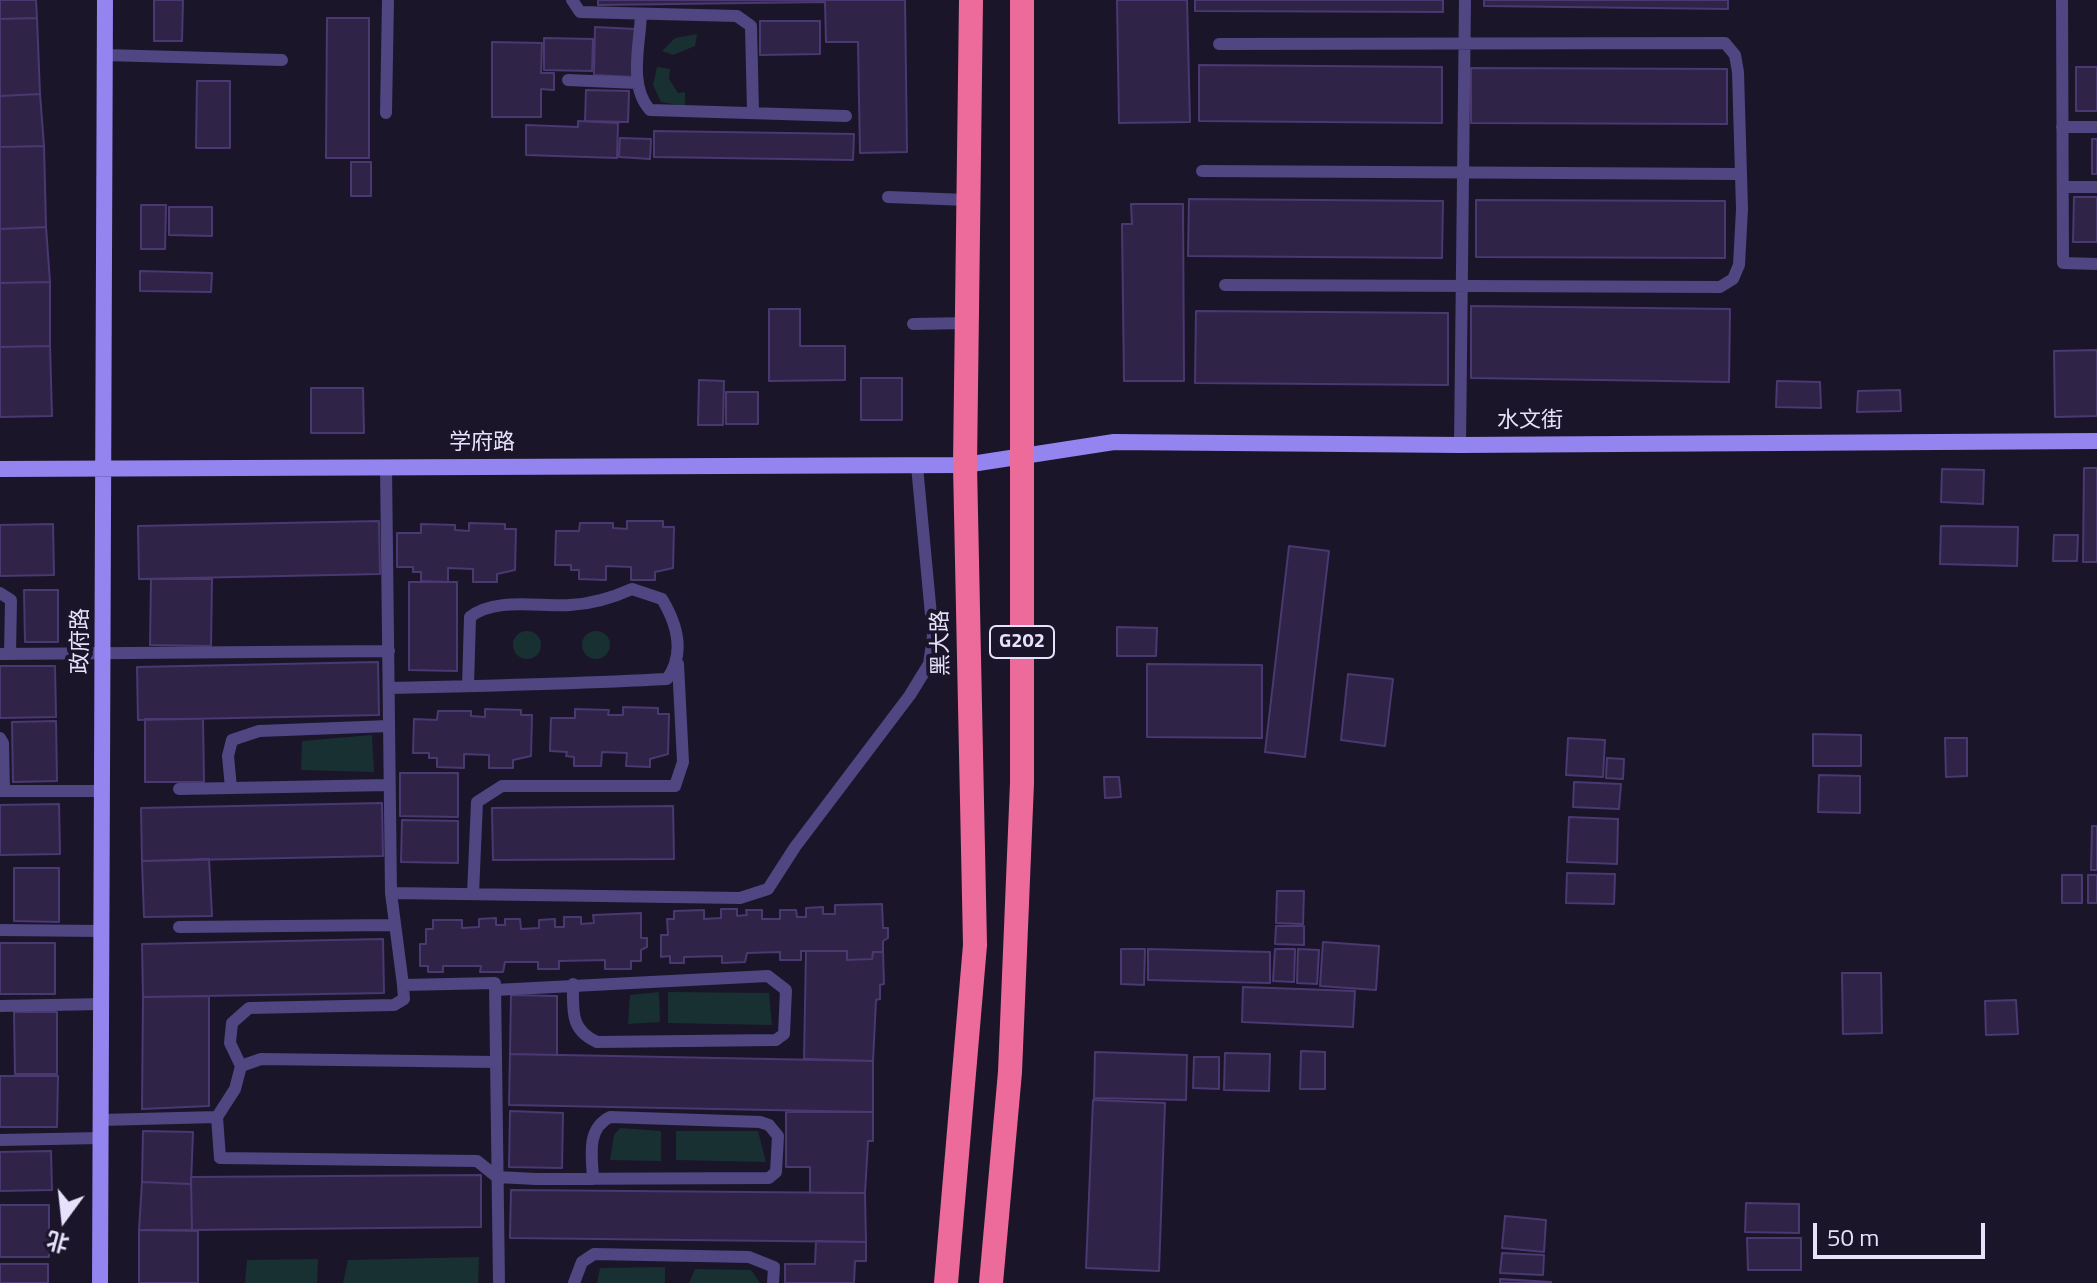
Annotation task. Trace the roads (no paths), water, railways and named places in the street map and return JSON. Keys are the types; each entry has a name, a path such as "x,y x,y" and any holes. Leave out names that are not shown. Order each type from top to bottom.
{"highway":[{"name":"黑大路","path":"946,1283 975,945 965,465 971,0"},
{"name":"G202","path":"991,1283 1010,1072 1022,783 1022,0"}],"street":[{"name":"政府路","path":"100,1283 105,0"},
{"name":"水文街","path":"965,465 1114,442 1460,445 2097,441"},
{"name":"学府路","path":"0,469 965,465"}],"lane":[{"path":"386,113 388,0"},
{"path":"572,0 580,12 737,16 751,26 753,112"},
{"path":"1460,445 1465,0"},
{"path":"2062,0 2063,263 2097,264"},
{"path":"641,14 637,83 641,100 650,110 846,116"},
{"path":"1219,44 1725,43 1735,55 1738,72 1739,265 1733,279 1720,287 1460,283 1225,285"},
{"path":"105,55 282,60"},
{"path":"568,80 637,83"},
{"path":"2062,127 2097,127"},
{"path":"1202,171 1461,175 1739,174"},
{"path":"2063,187 2097,187"},
{"path":"888,197 968,200"},
{"path":"913,324 967,323"},
{"path":"386,466 391,893 404,999 394,1005 249,1008 232,1023 230,1043 241,1066 235,1089 217,1117 220,1158 477,1161 497,1177 593,1179 769,1178 776,1172 778,1136 769,1125 760,1122 610,1117 600,1122 591,1139 593,1179"},
{"path":"391,893 740,898 768,889 929,664 933,636 917,466"},
{"path":"468,686 470,617 483,607 573,605 608,599 632,589 662,599 676,623 683,762 675,786 502,786 477,802 473,894"},
{"path":"0,593 11,600 5,654 389,651"},
{"path":"389,688 667,679 678,664"},
{"path":"231,788 228,756 232,740 259,731 389,726"},
{"path":"0,738 3,743 2,791 103,791"},
{"path":"179,789 389,785"},
{"path":"179,927 395,925"},
{"path":"0,930 102,931"},
{"path":"495,990 573,984 768,976 786,990 784,1034 776,1040 597,1042 582,1035 573,1023 573,984"},
{"path":"403,985 495,983 499,1283"},
{"path":"0,1006 102,1004"},
{"path":"241,1066 261,1059 496,1062"},
{"path":"101,1120 217,1117"},
{"path":"0,1140 101,1138"},
{"path":"574,1283 582,1262 594,1254 749,1257 774,1267 773,1283"}]}
